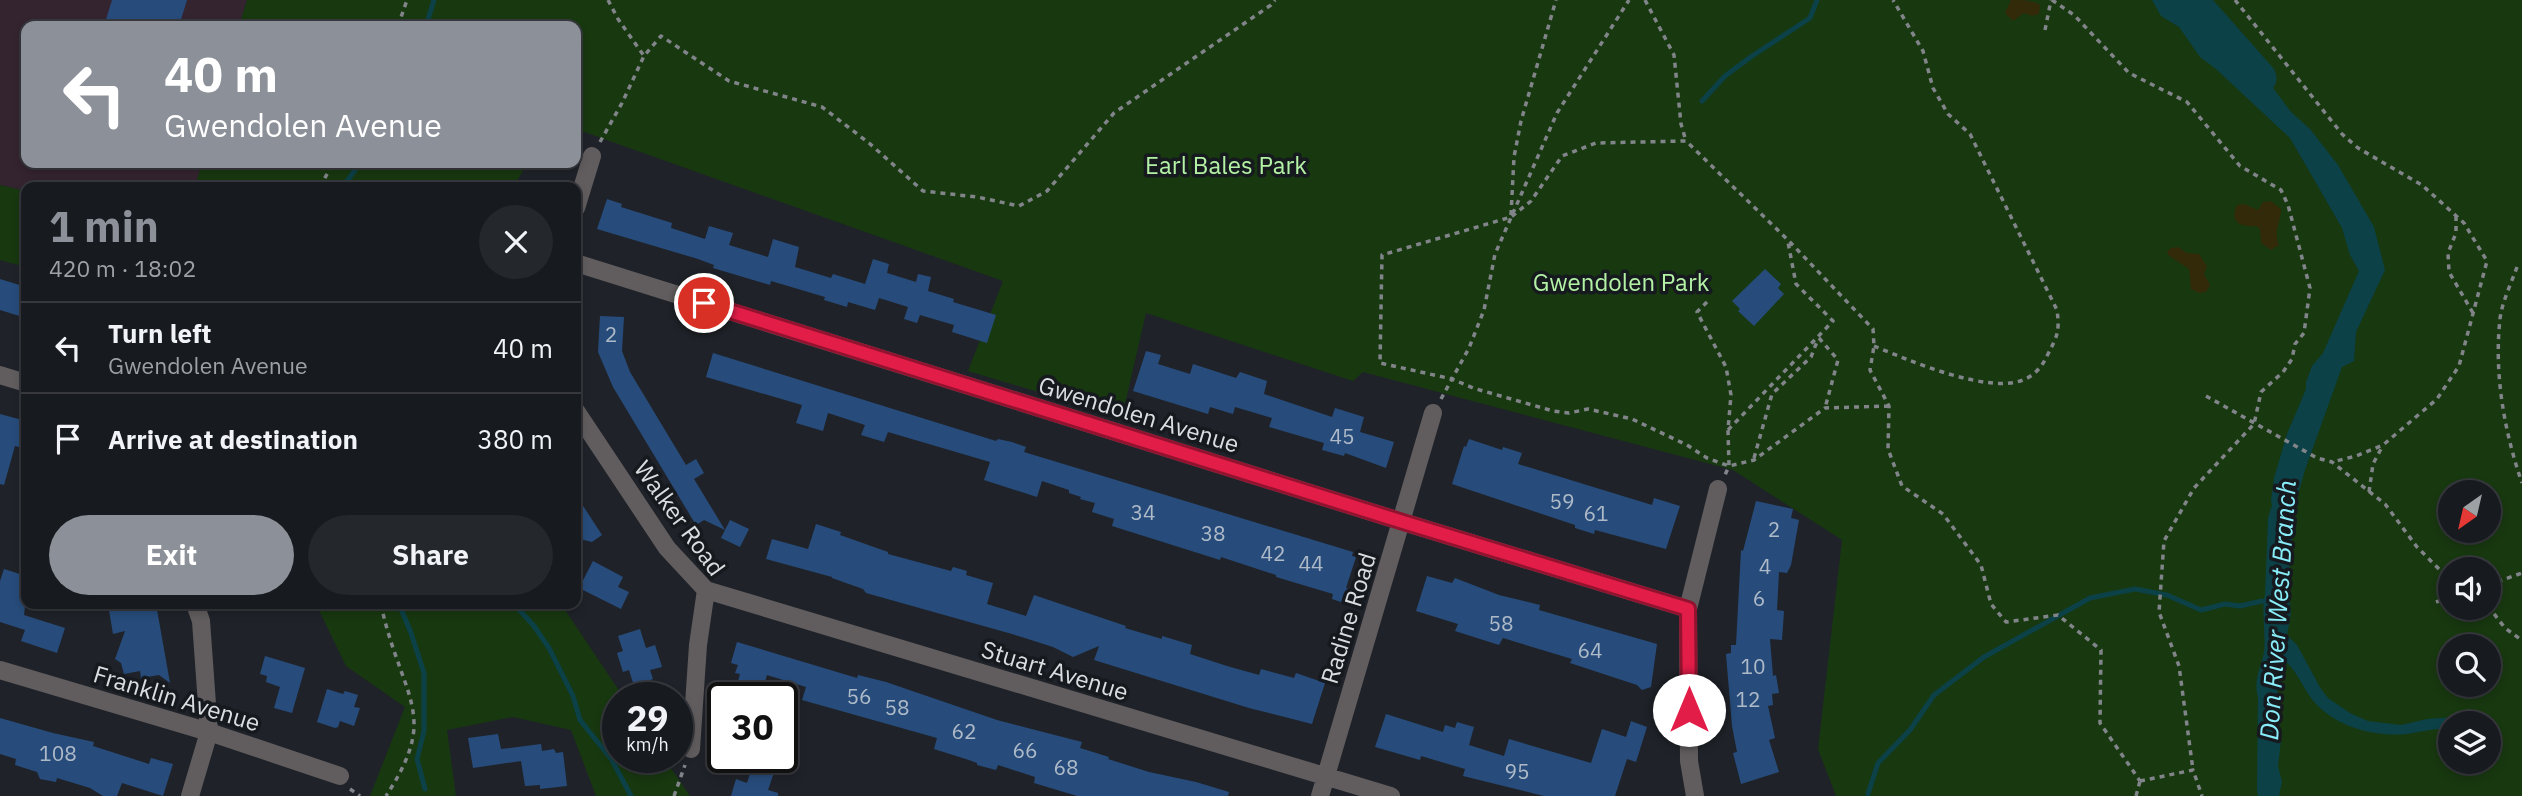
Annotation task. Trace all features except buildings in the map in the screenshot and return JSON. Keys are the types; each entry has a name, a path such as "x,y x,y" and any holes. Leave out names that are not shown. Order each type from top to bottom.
{"street":[{"path":"581,192 592,156"},
{"name":"Gwendolen Avenue","path":"581,265 1688,609"},
{"path":"0,375 21,381"},
{"name":"Radine Road","path":"1320,796 1433,413"},
{"name":"Walker Road","path":"581,419 667,548 706,590 698,645 693,719"},
{"path":"1695,796 1689,761 1688,609 1718,489"},
{"name":"Stuart Avenue","path":"706,590 1391,796"},
{"path":"190,796 209,732 201,621 197,609"},
{"name":"Franklin Avenue","path":"0,670 209,732 340,776"}],"path":[{"path":"400,21 407,0"},
{"path":"608,0 644,56"},
{"path":"1511,217 1514,157 1521,121 1556,0"},
{"path":"1433,413 1469,348 1484,310 1495,254 1557,113 1629,0"},
{"path":"1645,0 1674,55 1681,124 1686,141 1788,240 1874,330 1870,370 1889,406 1888,449 1902,486 1943,514 1982,565 1990,604 2006,622 2058,615 2101,650 2100,723 2140,781 2136,796"},
{"path":"1874,346 1928,368 1976,381 2001,383 2024,380 2042,365 2059,331 2057,310 1970,134 1948,114 1933,88 1923,51 1893,0"},
{"path":"2045,30 2052,0 2074,15 2129,73 2187,102 2240,166 2281,190 2288,205 2310,288 2304,334 2295,344 2292,359 2283,372 2261,392 2254,424 2194,488 2164,541 2159,612 2179,666 2193,770 2202,796"},
{"path":"2235,0 2342,134 2358,148 2422,185 2464,223 2487,261 2459,366 2437,400 2383,445 2356,457 2332,462"},
{"path":"592,156 622,103 644,56 661,36 729,81 822,107 869,143 923,191 977,197 1019,206 1047,191 1114,113 1272,2"},
{"path":"1686,141 1596,143 1562,156 1531,201 1511,217 1382,255 1380,363 1452,379 1473,388 1553,411 1569,413 1588,409 1632,419 1687,445 1707,458 1730,466 1754,460 1825,408 1889,406"},
{"path":"2456,216 2456,233 2448,253 2449,272 2473,313"},
{"path":"1728,430 1833,321 1796,285 1788,240"},
{"path":"2516,267 2500,317 2499,366 2504,420 2522,483"},
{"path":"1707,302 1697,312 1726,367 1731,395 1728,430 1730,466 1718,489"},
{"path":"1818,337 1838,360 1825,408"},
{"path":"1754,460 1772,394 1811,357 1818,337"},
{"path":"2206,396 2317,458 2332,462 2385,504 2417,547 2438,568"},
{"path":"2369,492 2373,464 2383,445"},
{"path":"2501,580 2522,573"},
{"path":"382,609 411,695 415,727 398,778 386,796"},
{"path":"2499,620 2505,628 2522,638"},
{"path":"2140,781 2193,770"},
{"path":"674,796 682,773"}],"shaded area":[{"path":"0,0 247,0 241,21 21,21 21,168 201,168 196,182 21,182 21,190 0,185"}],"green space":[{"path":"247,0 2522,0 2522,796 1836,796 1818,749 1842,540 1733,470 1363,372 1353,381 1146,313 1122,417 968,371 1003,281 581,131 581,21 241,21"},
{"path":"201,168 524,168 517,182 196,182"},
{"path":"0,185 21,190 21,266 0,260"},
{"path":"318,609 564,609 613,682 602,682 602,773 674,773 690,796 596,796 571,730 513,717 447,730 456,796 370,796 405,707 346,666"}],"sand":[{"path":"2011,0 2030,1 2040,5 2039,14 2032,16 2024,13 2013,21 2005,13"},
{"path":"2271,201 2281,209 2281,214 2277,230 2279,245 2271,250 2261,243 2260,229 2256,226 2241,225 2234,216 2237,205 2244,204 2258,210 2263,202"},
{"path":"2178,247 2187,253 2199,254 2207,266 2204,274 2210,285 2206,292 2199,293 2191,289 2189,269 2168,255 2167,252 2171,248"}],"water":[{"path":"2152,0 2203,0 2224,41 2250,57 2291,112 2310,129 2338,165 2374,227 2385,270 2356,332 2354,361 2342,367 2295,505 2288,585 2291,613 2287,635 2297,645 2328,698 2350,713 2368,721 2401,725 2438,718 2438,730 2395,735 2347,725 2317,705 2292,668 2282,659 2278,669 2277,703 2281,740 2278,766 2282,782 2279,796 2258,796 2257,790 2256,685 2264,652 2263,605 2268,518 2274,478 2312,366 2323,353 2359,271 2350,255 2342,228 2290,138 2200,57 2179,27 2161,16"}],"waterway":[{"path":"428,21 434,0"},
{"path":"1702,101 1725,76 1810,18 1817,0"},
{"name":"Don River West Branch","path":"2191,0 2260,78"},
{"path":"347,182 356,168"},
{"path":"1868,794 1878,763 1910,730 1934,695 1984,657 2090,598 2135,589 2167,595 2201,610 2225,604 2240,606 2262,601"},
{"path":"401,609 424,673 424,731 417,759 425,789"},
{"path":"519,609 549,648 573,696 580,720 612,760 631,796"}],"route":[{"path":"704,303 1688,609 1689,710"}],"park label":[{"name":"Earl Bales Park","path":"1226,165"},
{"name":"Gwendolen Park","path":"1621,282"}]}
